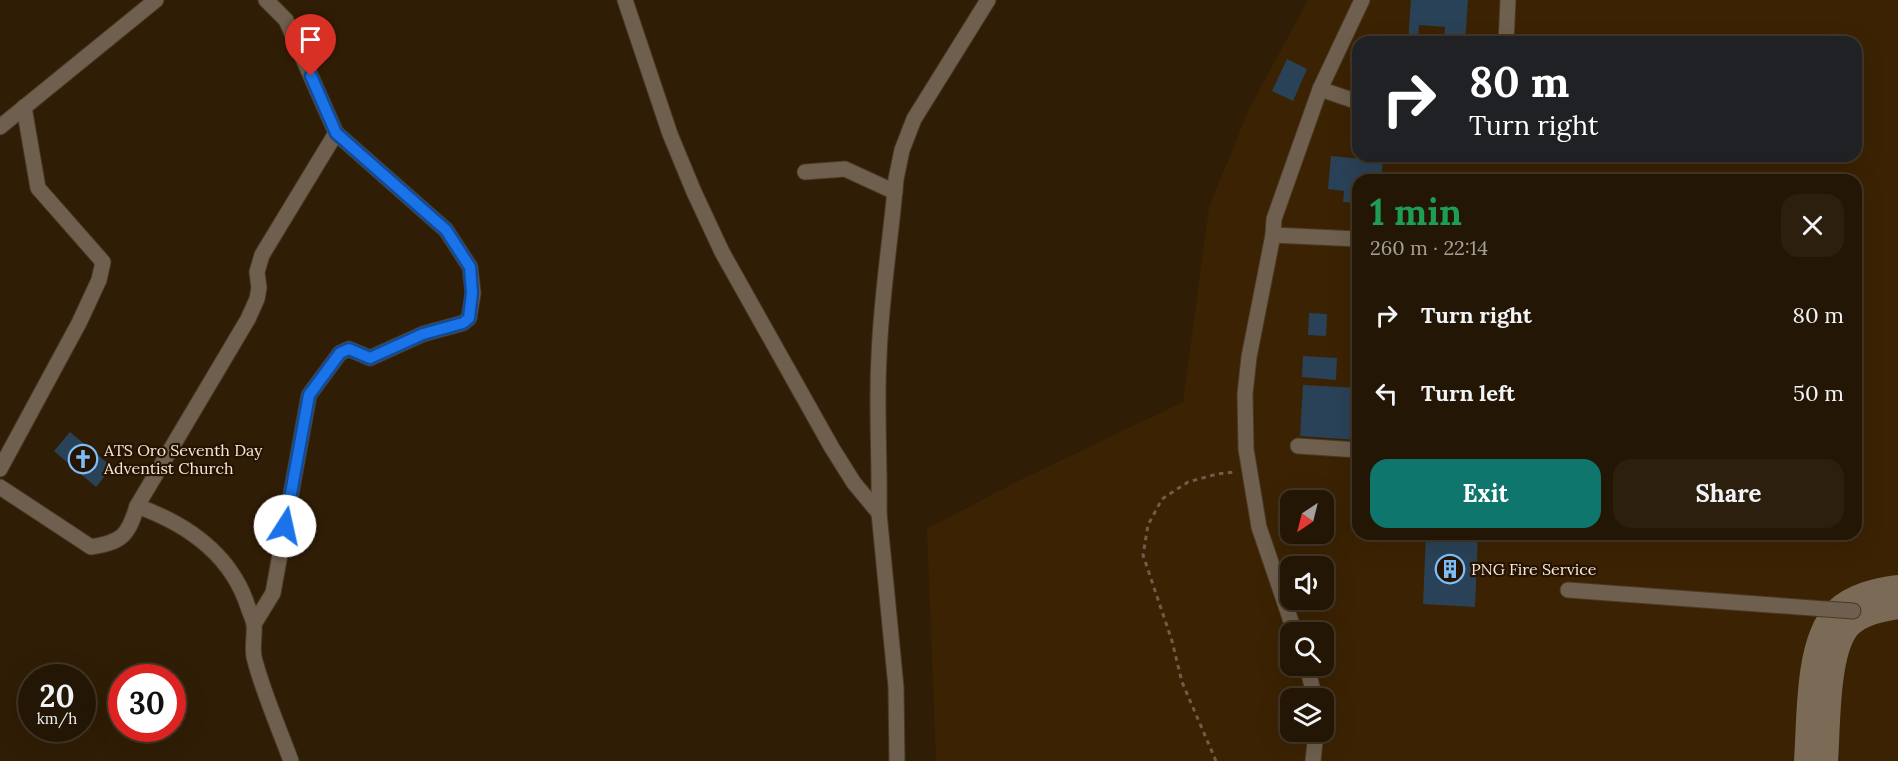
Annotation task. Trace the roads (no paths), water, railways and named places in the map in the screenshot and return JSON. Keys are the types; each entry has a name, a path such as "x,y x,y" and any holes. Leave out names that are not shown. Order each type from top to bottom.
{"street":[{"path":"0,127 156,0"},
{"path":"254,624 273,593 309,395 340,353 349,349 370,358 423,334 463,323 469,318 472,293 470,267 446,230 336,133 286,20 266,0"},
{"path":"626,0 670,134 722,252 832,448 854,483 879,513"},
{"path":"897,761 896,687 879,513 880,468 877,411 879,353 895,192 902,150 914,119 988,0"},
{"path":"1291,622 1258,527 1246,449 1246,385 1249,357 1274,219 1320,89 1362,0"},
{"path":"1506,36 1508,0"},
{"path":"1320,89 1352,100"},
{"path":"0,469 79,323 99,280 103,262 38,188 24,107"},
{"path":"0,488 91,548 111,544 130,528 137,506 248,319 257,299 259,288 257,272 261,255 336,133"},
{"path":"805,172 846,168 895,192"},
{"path":"1272,235 1352,239"},
{"path":"1298,446 1352,450"},
{"path":"137,506 160,514 187,529 215,551 230,570 244,595 254,624 254,655 291,761"},
{"path":"1568,590 1853,611"},
{"path":"1313,761 1315,742"}],"place":[{"name":"ATS Oro Seventh Day Adventist Church","path":"83,459"},
{"name":"PNG Fire Service","path":"1450,569"}]}
